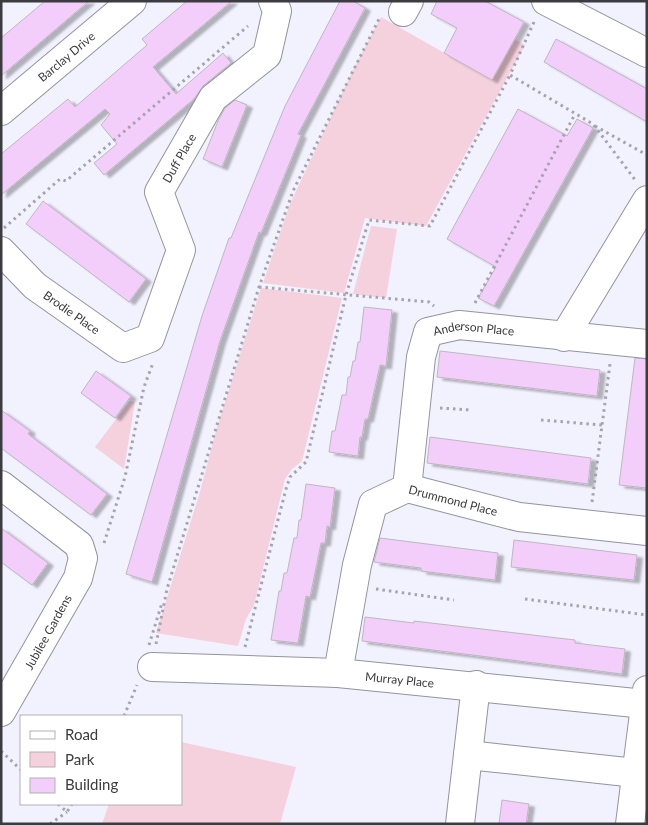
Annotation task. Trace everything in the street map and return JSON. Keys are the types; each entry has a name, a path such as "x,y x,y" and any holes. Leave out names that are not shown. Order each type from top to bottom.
{"street":[{"name":"Barclay Drive","path":"1,111 132,1"},
{"name":"Duff Place","path":"150,338 182,250 158,192 213,98 267,55 275,6"},
{"path":"541,9 647,53"},
{"path":"564,337 644,194"},
{"name":"Brodie Place","path":"1,251 35,286 123,348 150,338"},
{"name":"Anderson Place","path":"407,488 421,357 428,332 461,326 647,344"},
{"path":"1,485 82,549"},
{"name":"Drummond Place","path":"338,673 353,586 373,504 407,488 520,517 647,531"},
{"name":"Jubilee Gardens","path":"1,712 78,578 83,558 82,549"},
{"name":"Murray Place","path":"152,667 338,673 476,686 646,697"},
{"path":"460,824 476,686"},
{"path":"630,824 646,697"},
{"path":"468,754 636,773"}],"path":[{"path":"1,230 60,178 66,181 251,24 275,6"},
{"path":"152,667 167,588 260,288 293,191 398,9"},
{"path":"238,670 286,488 290,477 306,462 346,295 369,220 430,226 510,75 541,9"},
{"path":"510,75 647,155"},
{"path":"260,288 429,302 461,326 574,114"},
{"path":"593,124 644,194"},
{"path":"82,549 101,552 125,477 144,387 153,361 150,338"},
{"path":"590,525 613,341"},
{"path":"416,407 472,410"},
{"path":"541,420 602,425"},
{"path":"353,586 454,600"},
{"path":"525,598 647,615"},
{"path":"1,751 20,769"},
{"path":"59,805 67,812"},
{"path":"50,824 67,812 71,805"}],"green space":[{"path":"381,17 492,80 514,39 525,45 426,226 365,218 344,293 263,283 290,204 353,70"},
{"path":"371,226 397,229 386,298 353,294"},
{"path":"261,288 342,298 302,461 292,469 285,479 254,605 246,619 238,646 156,633 200,492 216,431"},
{"path":"130,401 135,402 124,469 95,447"},
{"path":"182,742 296,767 280,824 102,824 109,805 182,805"}],"building":[{"path":"45,1 89,1 1,76 1,38"},
{"path":"187,1 232,1 153,67 176,94 223,53 231,63 203,86 194,99 104,175 94,163 117,144 101,125 110,114 105,109 1,195 1,154 68,99 75,107 147,45 142,39"},
{"path":"340,1 353,1 365,8 298,134 301,135 261,233 259,232 220,341 152,582 126,574 202,316 229,238 231,238 285,106"},
{"path":"437,1 485,1 524,22 492,80 444,53 457,28 431,14"},
{"path":"556,39 647,89 647,122 544,62"},
{"path":"235,100 247,105 222,167 203,159 225,108"},
{"path":"518,109 567,136 577,119 593,128 494,306 478,298 496,267 447,239"},
{"path":"43,201 146,279 129,302 26,224"},
{"path":"364,307 392,310 386,366 380,365 368,419 365,419 362,437 360,437 358,456 329,452 332,431 335,431 342,395 346,395 348,377 350,377 353,361 355,361 358,342 360,342"},
{"path":"440,351 600,370 597,396 437,377"},
{"path":"635,358 647,359 647,488 619,485"},
{"path":"96,371 131,396 115,418 81,393"},
{"path":"1,410 30,431 28,434 107,494 91,515 1,448"},
{"path":"430,437 591,458 588,484 427,463"},
{"path":"306,484 335,488 330,527 327,526 325,543 321,543 310,597 306,596 298,643 271,640 279,591 281,591 284,573 287,573 294,538 297,538"},
{"path":"1,528 48,563 32,585 1,562"},
{"path":"380,538 498,553 495,580 421,571 421,568 374,562"},
{"path":"514,540 637,555 634,580 511,567"},
{"path":"365,617 575,640 575,643 625,649 622,674 362,641"},
{"path":"502,800 529,804 526,824 499,824"}]}
